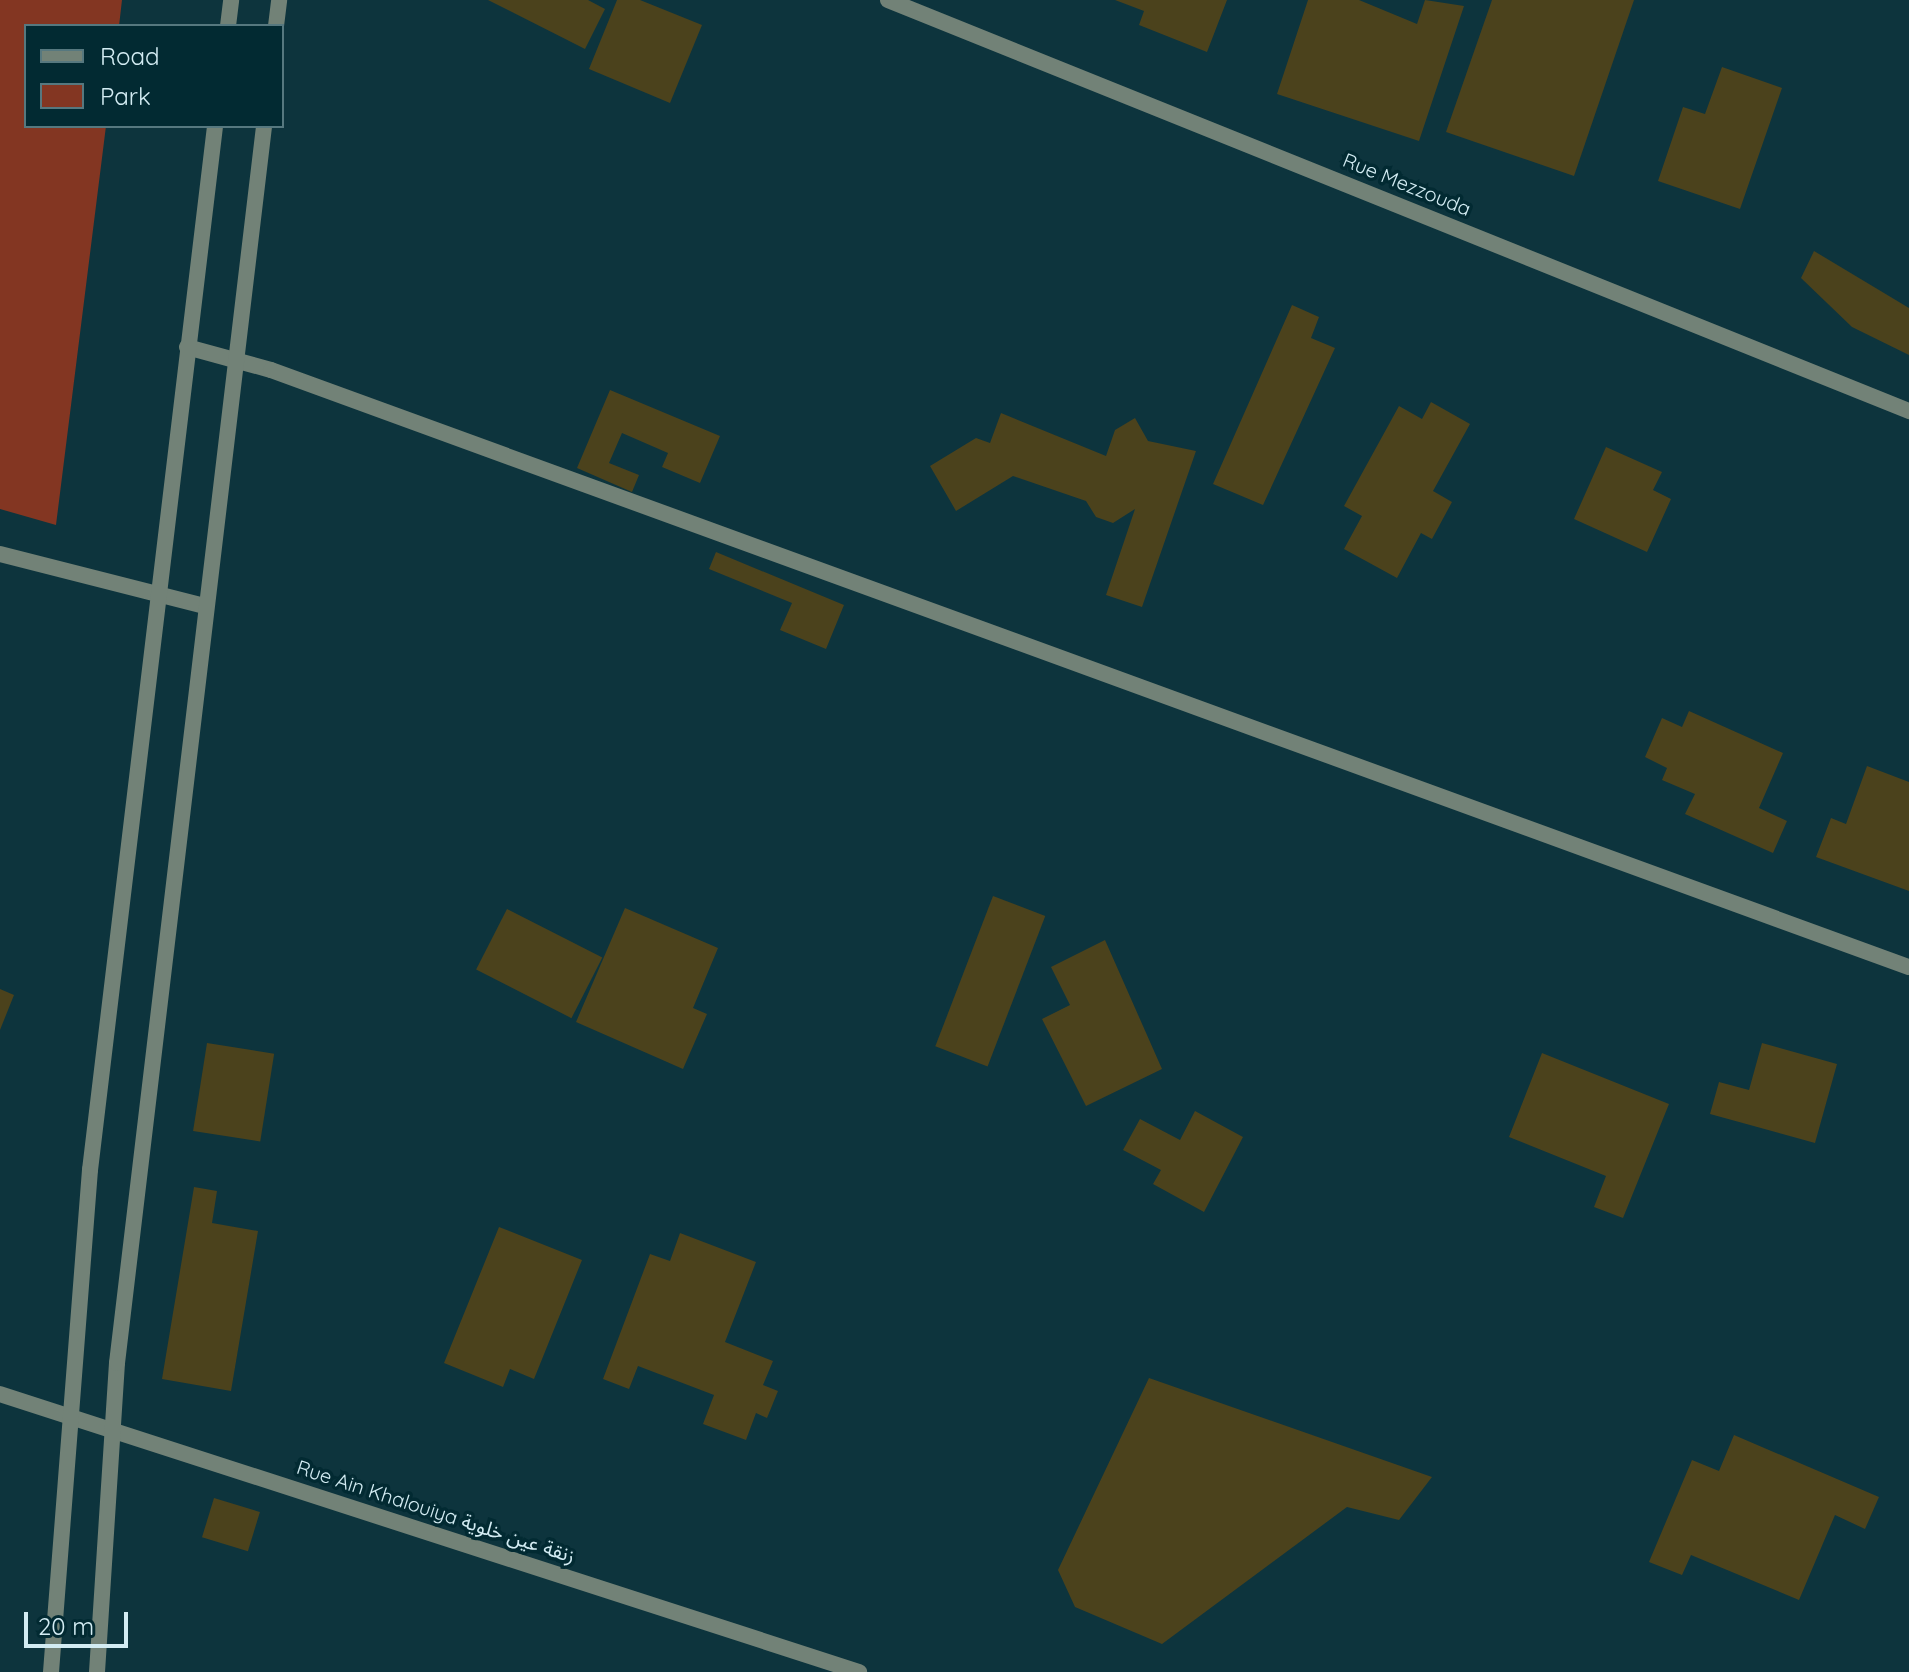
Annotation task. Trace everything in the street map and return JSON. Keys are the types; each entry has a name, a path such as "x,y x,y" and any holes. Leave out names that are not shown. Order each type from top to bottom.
{"street":[{"path":"228,24 231,0"},
{"path":"276,24 279,0"},
{"name":"Rue Mezzouda","path":"888,0 1909,411"},
{"path":"51,1672 66,1412 157,596 215,128"},
{"path":"97,1672 113,1425 204,606 264,128"},
{"path":"187,347 234,360 1909,967"},
{"path":"0,554 204,606"},
{"name":"Rue Ain Khalouiya زنقة عين خلوية","path":"0,1394 113,1425 859,1672"}],"green space":[{"path":"0,0 122,0 119,24 24,24 24,128 106,128 56,525 0,509"}],"building":[{"path":"488,0 588,0 605,9 585,49"},
{"path":"617,0 640,0 702,25 670,103 589,69"},
{"path":"1115,0 1227,0 1207,52 1139,25 1144,11"},
{"path":"1308,0 1359,0 1417,24 1425,0 1464,6 1419,141 1277,94"},
{"path":"1492,0 1634,0 1574,176 1446,132"},
{"path":"1722,67 1782,88 1740,209 1658,181 1683,107 1705,114"},
{"path":"1814,251 1909,308 1909,355 1852,327 1801,278"},
{"path":"1292,305 1319,317 1311,338 1335,348 1263,505 1213,484"},
{"path":"610,390 720,436 700,483 662,467 668,453 622,433 609,463 639,475 632,492 577,468"},
{"path":"1431,402 1470,424 1433,491 1452,502 1432,539 1421,533 1397,578 1344,549 1362,516 1344,506 1399,406 1422,419"},
{"path":"1001,413 1106,456 1115,430 1135,418 1148,441 1196,451 1142,607 1106,595 1135,509 1113,523 1096,517 1086,501 1013,476 956,511 930,466 976,438 990,443"},
{"path":"1606,447 1662,472 1653,490 1671,499 1647,552 1574,519"},
{"path":"716,552 844,605 826,649 780,630 792,603 709,569"},
{"path":"1689,711 1783,753 1759,808 1787,821 1773,853 1685,814 1695,794 1662,780 1667,768 1645,757 1662,718 1682,727"},
{"path":"1867,766 1909,782 1909,891 1816,857 1831,818 1846,824"},
{"path":"993,896 1045,916 988,1066 935,1046"},
{"path":"625,908 718,948 693,1008 707,1014 683,1069 576,1022"},
{"path":"507,909 602,958 571,1018 476,970"},
{"path":"1105,940 1162,1069 1086,1106 1042,1019 1070,1005 1051,967"},
{"path":"0,989 14,995 0,1030"},
{"path":"207,1043 274,1054 260,1142 193,1131"},
{"path":"1762,1043 1837,1064 1815,1143 1710,1114 1719,1082 1749,1090"},
{"path":"1542,1053 1669,1104 1623,1218 1594,1207 1606,1176 1509,1137"},
{"path":"1195,1111 1243,1137 1204,1212 1153,1184 1161,1170 1123,1150 1140,1119 1180,1140"},
{"path":"194,1187 217,1191 212,1223 258,1231 231,1391 162,1379"},
{"path":"499,1227 582,1260 534,1379 510,1369 503,1387 444,1363"},
{"path":"680,1233 756,1262 725,1342 773,1361 763,1385 778,1391 767,1418 756,1413 746,1440 703,1424 714,1395 638,1366 629,1389 603,1379 650,1254 670,1261"},
{"path":"1149,1378 1432,1477 1399,1520 1347,1507 1162,1644 1075,1607 1058,1570"},
{"path":"1734,1435 1879,1497 1865,1529 1835,1515 1799,1600 1691,1555 1682,1575 1649,1562 1692,1460 1719,1471"},
{"path":"214,1498 260,1512 248,1551 202,1537"}]}
